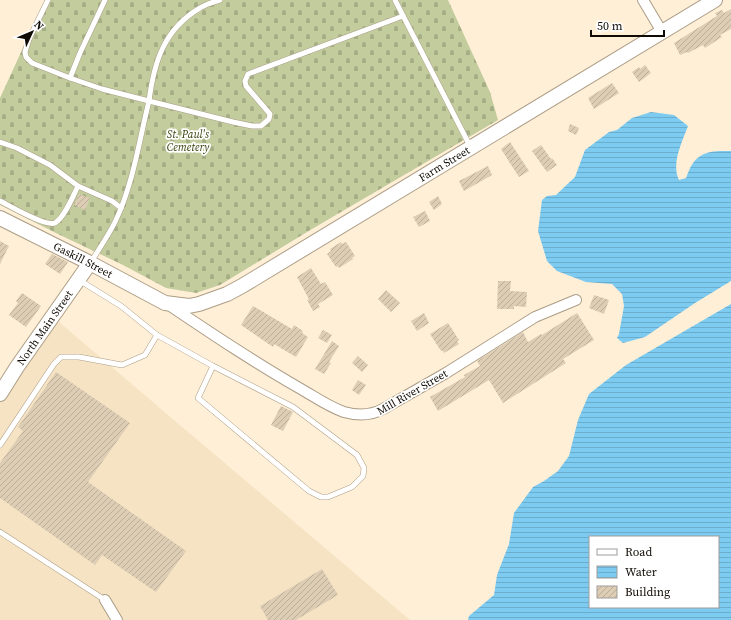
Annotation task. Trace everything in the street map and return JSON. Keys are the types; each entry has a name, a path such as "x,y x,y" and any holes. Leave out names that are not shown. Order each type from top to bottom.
{"street":[{"path":"643,0 662,32"},
{"name":"Farm Street","path":"166,302 189,306 227,294 714,0"},
{"name":"Gaskill Street","path":"0,218 166,302"},
{"name":"North Main Street","path":"0,394 21,360 90,263"},
{"name":"Mill River Street","path":"166,302 263,368 329,405 346,412 363,415 372,414 383,409 446,373 535,317 576,300"},
{"path":"105,600 117,620"}],"lane":[{"path":"48,0 29,39 25,52 26,57 32,63 102,89 252,126 261,126 269,119 270,114 246,86 245,81 248,74 403,16"},
{"path":"70,78 105,0"},
{"path":"90,263 115,223 121,208 149,101 152,81 159,55 166,40 189,15 201,7 220,0"},
{"path":"395,0 471,146"},
{"path":"0,142 17,148 50,165 78,186 112,201 121,208"},
{"path":"0,201 51,224 61,217 70,204 78,186"},
{"path":"79,279 121,306 158,335 293,407 357,455 364,468 363,476 352,487 328,497 321,497 309,491 198,398 214,366"},
{"path":"0,445 54,364 61,357 79,357 122,365 145,355 158,335"},
{"path":"0,532 105,600"}],"shaded area":[{"path":"52,316 410,620 0,620 0,393"}],"green space":[{"name":"St. Paul's Cemetery","path":"45,0 448,0 490,92 498,120 312,229 220,285 196,293 166,288 123,265 0,205 0,98"}],"water":[{"path":"651,112 674,115 688,126 678,153 676,167 679,180 686,178 692,165 705,153 731,151 731,281 695,303 645,337 623,343 617,338 624,306 622,294 612,284 586,282 557,271 547,261 538,231 542,200 547,196 556,195 575,177 585,150 609,132 617,130 632,118"},
{"path":"731,304 731,620 468,620 469,616 494,595 497,575 509,544 514,513 533,487 558,471 569,456 578,420 589,394 626,365"}],"building":[{"path":"731,9 731,29 720,35 722,37 705,48 703,45 688,53 687,52 680,55 674,43 717,16 715,13 722,10 724,13"},
{"path":"645,65 651,73 639,82 632,72"},
{"path":"612,83 619,93 594,109 588,98"},
{"path":"570,124 579,128 576,135 568,131"},
{"path":"510,142 529,171 519,177 501,149"},
{"path":"541,145 557,165 547,172 532,151"},
{"path":"488,166 492,175 464,191 459,181"},
{"path":"79,194 90,198 85,210 74,205"},
{"path":"438,196 442,204 434,210 429,202"},
{"path":"425,211 430,221 419,227 413,217"},
{"path":"0,241 9,246 0,264"},
{"path":"341,242 342,244 346,242 355,256 339,268 338,266 336,267 327,254 331,251 330,249"},
{"path":"52,254 68,262 60,274 45,264"},
{"path":"311,268 321,284 325,282 333,295 318,304 320,307 313,311 307,300 309,299 297,277"},
{"path":"498,281 511,281 510,291 527,292 526,307 514,306 514,309 497,309"},
{"path":"386,290 400,303 391,312 378,299"},
{"path":"22,293 41,306 26,327 9,315 18,303 16,301"},
{"path":"594,295 609,300 604,314 589,308"},
{"path":"253,306 292,329 294,325 303,331 302,333 308,337 296,357 274,344 273,347 241,325"},
{"path":"424,313 429,323 417,331 411,321"},
{"path":"577,313 594,340 563,359 566,363 503,403 489,380 438,411 430,397 465,377 464,375 480,366 477,361 523,332 528,342"},
{"path":"448,323 459,340 457,341 459,344 444,353 442,350 441,351 430,334"},
{"path":"323,330 332,335 327,343 318,338"},
{"path":"332,341 339,346 329,362 331,363 324,374 315,369"},
{"path":"358,356 368,365 362,372 352,363"},
{"path":"56,372 130,423 88,482 186,551 156,592 102,555 95,565 0,498 0,463 23,431 18,427"},
{"path":"358,380 366,385 359,395 352,390"},
{"path":"281,406 293,412 283,431 271,425"},
{"path":"322,569 338,595 296,620 268,620 260,606"}]}
